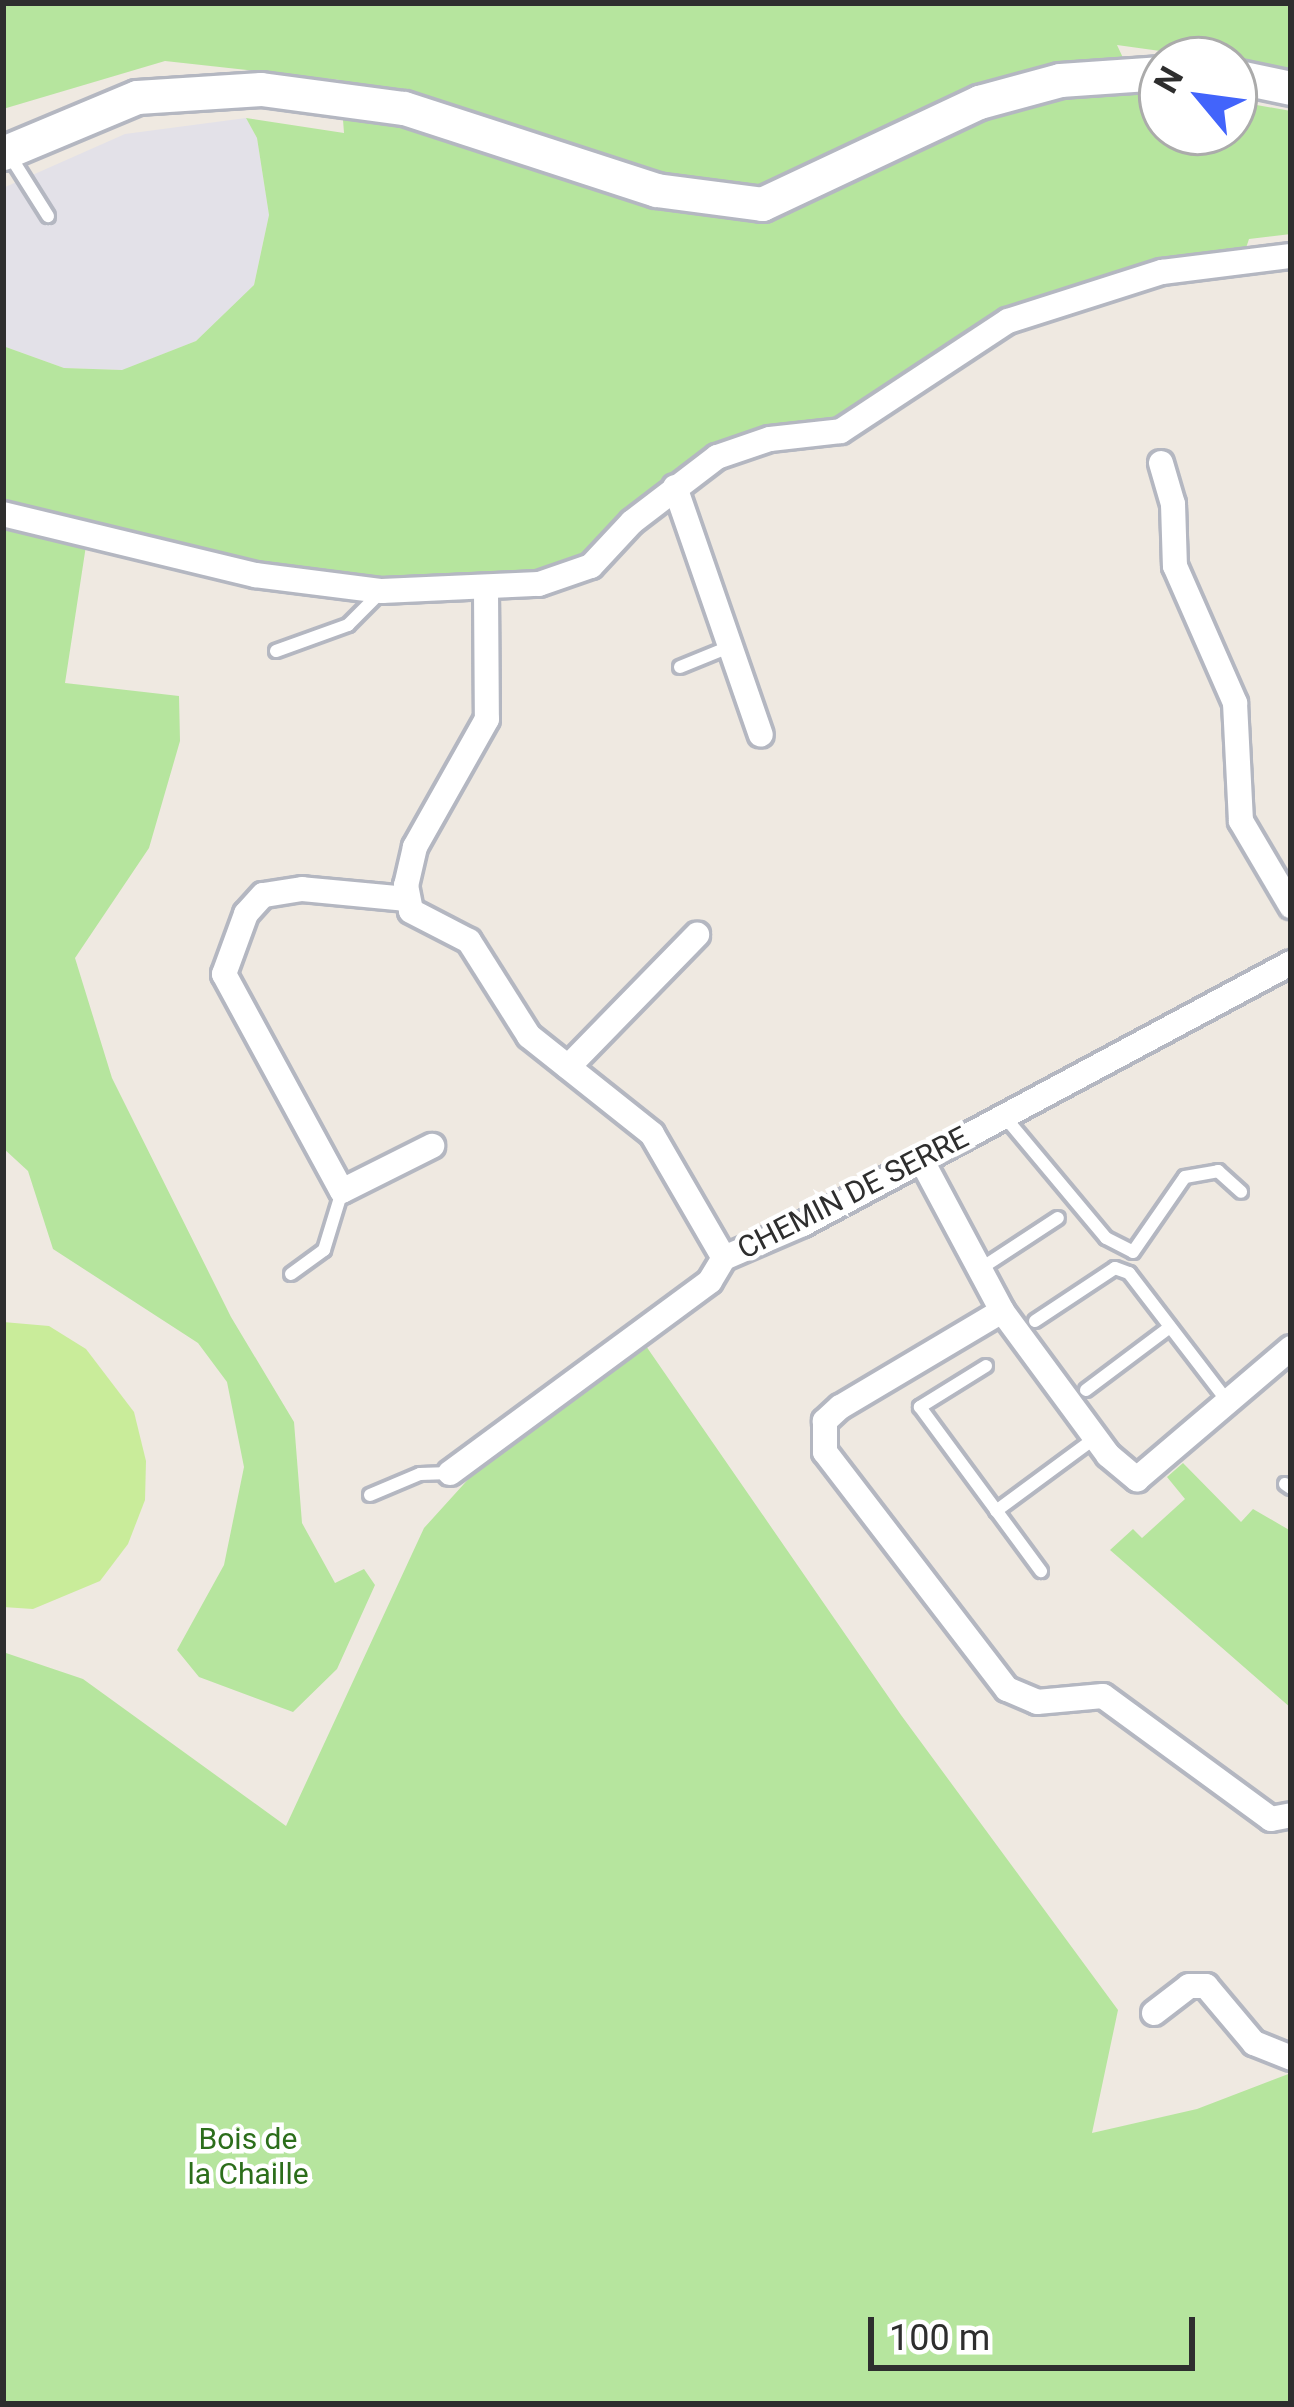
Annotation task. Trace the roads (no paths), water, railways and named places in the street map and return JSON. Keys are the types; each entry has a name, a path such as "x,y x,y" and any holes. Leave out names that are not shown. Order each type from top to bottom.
{"main road":[{"path":"5,152 137,97 261,89 404,108 656,190 762,204 979,102 1060,80 1138,75"},
{"path":"1258,81 1291,88"}],"street":[{"path":"3,514 255,575 382,591 446,585 486,591 591,566 675,487 752,443 842,431 1008,321 1162,272 1291,256"},
{"path":"1161,463 1173,504 1175,566 1234,704 1241,821 1291,906"},
{"path":"675,487 761,735"},
{"path":"486,591 487,719 415,848 407,899 422,920 469,941 514,1019 652,1134 724,1258"},
{"path":"407,899 281,889 246,914 226,955 229,994 342,1191 432,1146"},
{"path":"568,1067 697,935"},
{"name":"CHEMIN DE SERRE","path":"451,1473 710,1281 724,1258 922,1161 1291,963"},
{"path":"922,1161 1003,1311 1095,1438 1138,1478 1291,1348"},
{"path":"1003,1311 840,1407 825,1421 824,1452 1007,1689 1037,1702 1103,1696 1271,1819 1288,1818"},
{"path":"1154,2013 1189,1986 1206,1986 1254,2042 1291,2058"}],"lane":[{"path":"5,152 48,216"},
{"path":"276,651 348,625 382,591"},
{"path":"680,667 729,646"},
{"path":"1003,1115 1106,1238 1133,1252 1185,1177 1218,1171 1241,1192"},
{"path":"292,1274 324,1250 342,1191"},
{"path":"980,1269 1058,1218"},
{"path":"1034,1321 1114,1268 1129,1273 1228,1403"},
{"path":"1086,1390 1170,1327"},
{"path":"986,1366 920,1407 1041,1571"},
{"path":"996,1510 1095,1438"},
{"path":"370,1495 420,1474 451,1473"}],"park label":[{"name":"Bois de la Chaille","path":"248,2156"}]}
